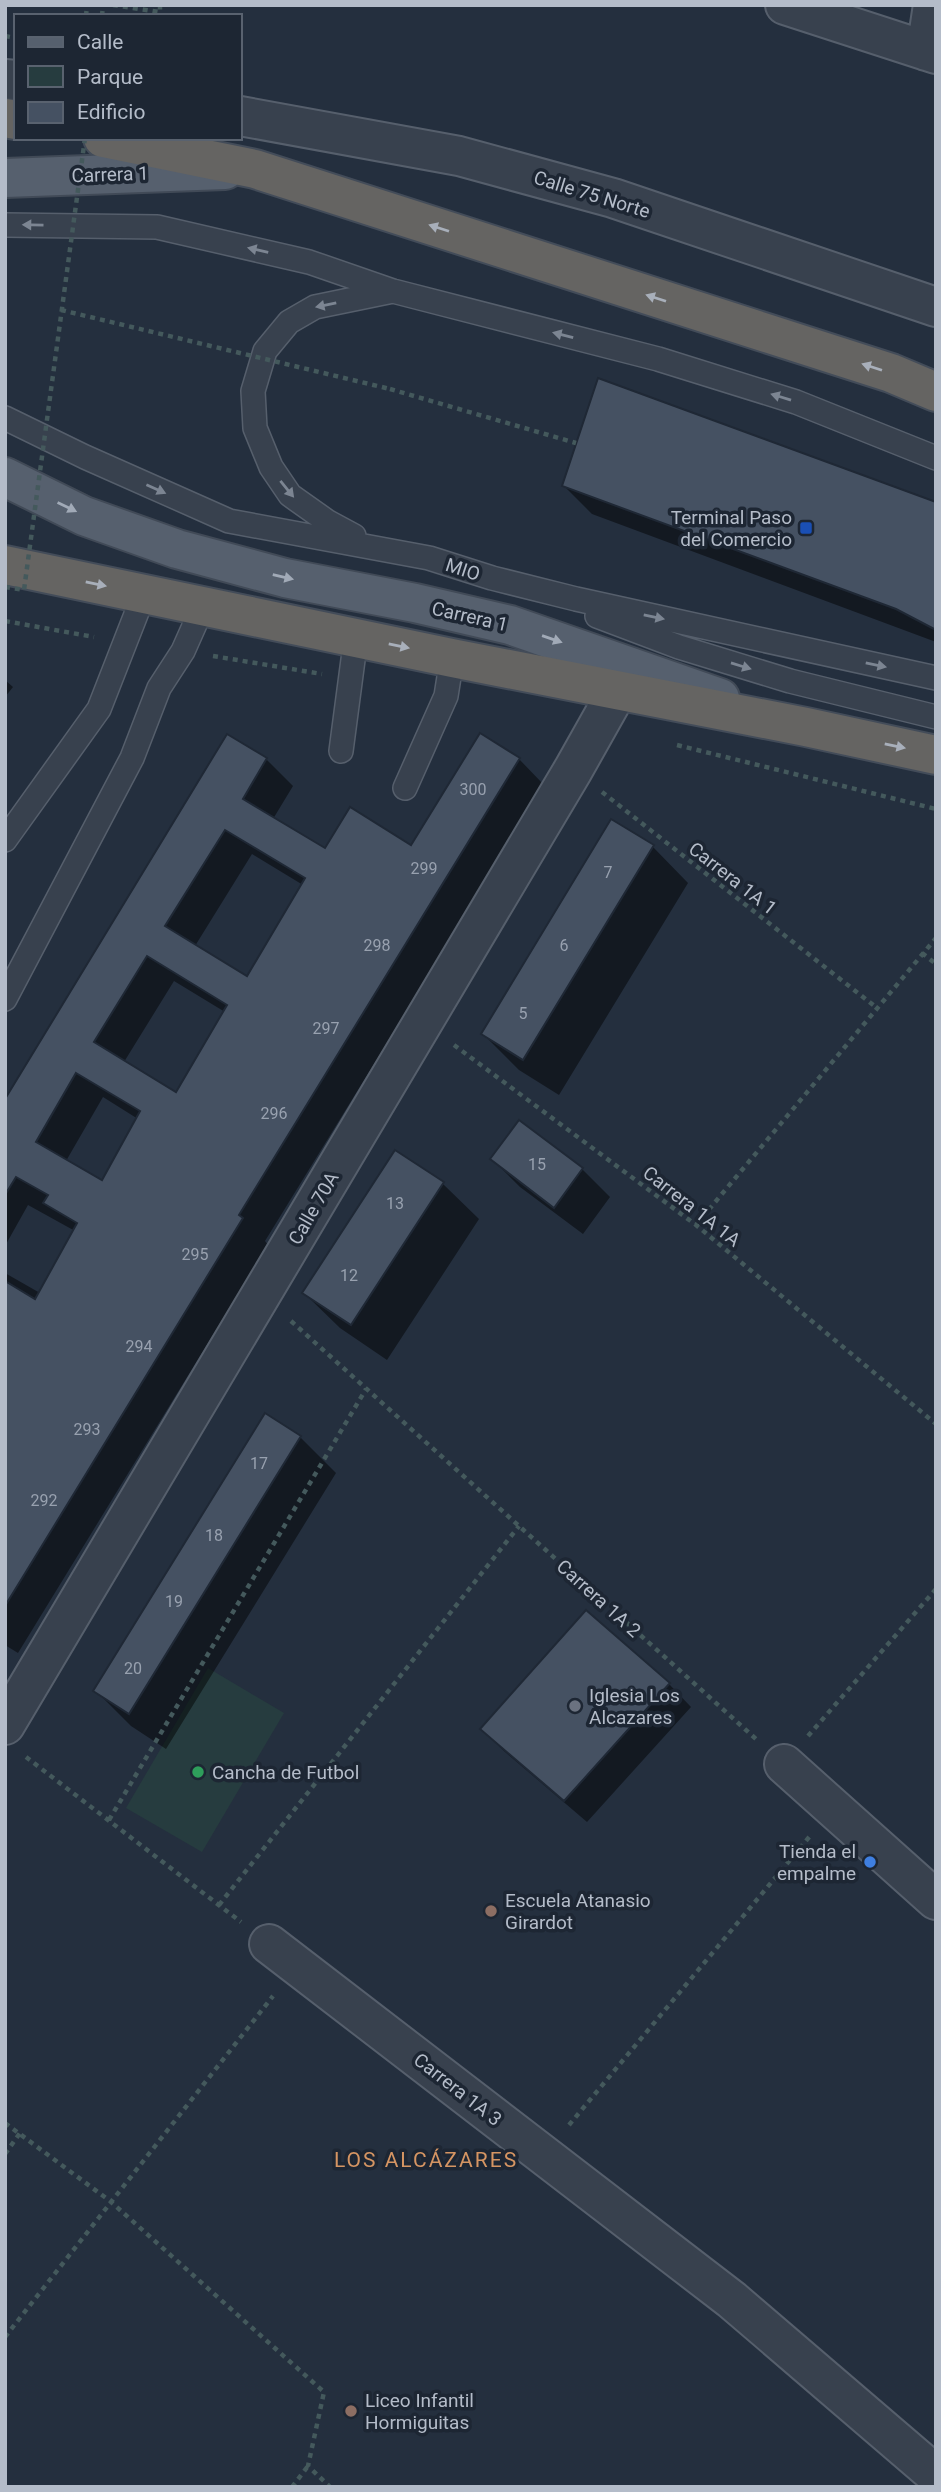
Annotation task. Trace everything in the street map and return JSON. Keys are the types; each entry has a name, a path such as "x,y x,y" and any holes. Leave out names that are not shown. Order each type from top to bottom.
{"highway":[{"path":"113,140 255,169"},
{"name":"Carrera 1","path":"255,169 878,369 936,392"},
{"path":"5,565 452,658 806,727"},
{"name":"Carrera 1","path":"806,727 936,755"}],"main road":[{"name":"Carrera 1","path":"5,178 255,169"},
{"name":"Carrera 1","path":"5,477 85,516 177,549 285,578 415,603 510,625 806,727"}],"street":[{"path":"785,5 931,52 933,5"},
{"name":"Calle 75 Norte","path":"242,116 459,156 613,198 936,307"},
{"name":"Calle 70A","path":"10,1737 261,1295 618,690"},
{"path":"784,1764 936,1900"},
{"name":"Carrera 1A 3","path":"283,1955 732,2300 936,2475"}],"lane":[{"path":"5,225 157,227 309,262 393,291 658,359 796,402 936,458"},
{"path":"374,546 328,522 290,495 271,467 255,428 253,391 265,351 289,322 315,307 393,291"},
{"name":"MIO","path":"5,418 229,521 429,558 492,578 576,599 936,678"},
{"path":"492,578 679,647 790,681 936,717"},
{"path":"5,840 99,709 144,594"},
{"path":"5,999 132,758 159,688 183,651 202,606"},
{"path":"341,751 356,637"},
{"path":"405,788 446,696 452,658"}],"path":[{"path":"113,5 160,12 160,5"},
{"path":"5,587 23,590 85,140"},
{"path":"61,310 390,389 576,443"},
{"name":"Carrera 1A 1","path":"573,770 877,1008"},
{"path":"696,1225 936,938"},
{"path":"922,953 936,964"},
{"name":"Carrera 1A 1A","path":"422,1021 696,1225 936,1424"},
{"name":"Carrera 1A 2","path":"261,1295 784,1764"},
{"path":"109,1820 366,1389"},
{"path":"219,1905 519,1525"},
{"path":"784,1764 936,1588"},
{"path":"5,2337 110,2201 283,1955 109,1820 10,1737"},
{"path":"544,2155 833,1808"},
{"path":"5,2123 110,2201 324,2392 308,2466 292,2487"},
{"path":"5,2154 20,2133"},
{"path":"308,2466 330,2487"}],"green space":[{"name":"Cancha de Futbol","path":"208,1668 284,1713 202,1852 126,1808"}],"building":[{"name":"Terminal Paso del Comercio","path":"598,378 936,502 936,630 896,609 562,486"},
{"path":"480,733 520,758 239,1215 243,1218 5,1606 5,1281 35,1299 77,1223 43,1203 48,1195 16,1177 5,1195 5,1099 227,734 267,758 243,799 325,848 350,807 411,845","holes":["225,830 305,878 247,976 165,926","147,956 227,1005 176,1092 94,1042","76,1073 140,1111 102,1180 36,1142"]},
{"path":"611,819 654,845 523,1060 481,1034"},
{"path":"519,1120 583,1168 554,1208 490,1159"},
{"path":"395,1150 444,1182 351,1325 302,1293"},
{"path":"265,1413 301,1436 129,1714 93,1691"},
{"name":"Iglesia Los Alcazares","path":"586,1610 670,1683 564,1801 480,1729"}],"place":[{"name":"Terminal Paso del Comercio","path":"806,528"},
{"name":"Iglesia Los Alcazares","path":"575,1706"},
{"name":"Cancha de Futbol","path":"198,1772"},
{"name":"Tienda el empalme","path":"870,1862"},
{"name":"Escuela Atanasio Girardot","path":"491,1911"},
{"name":"Liceo Infantil Hormiguitas","path":"351,2411"}],"district":[{"name":"LOS ALCÁZARES","path":"426,2160"}]}
